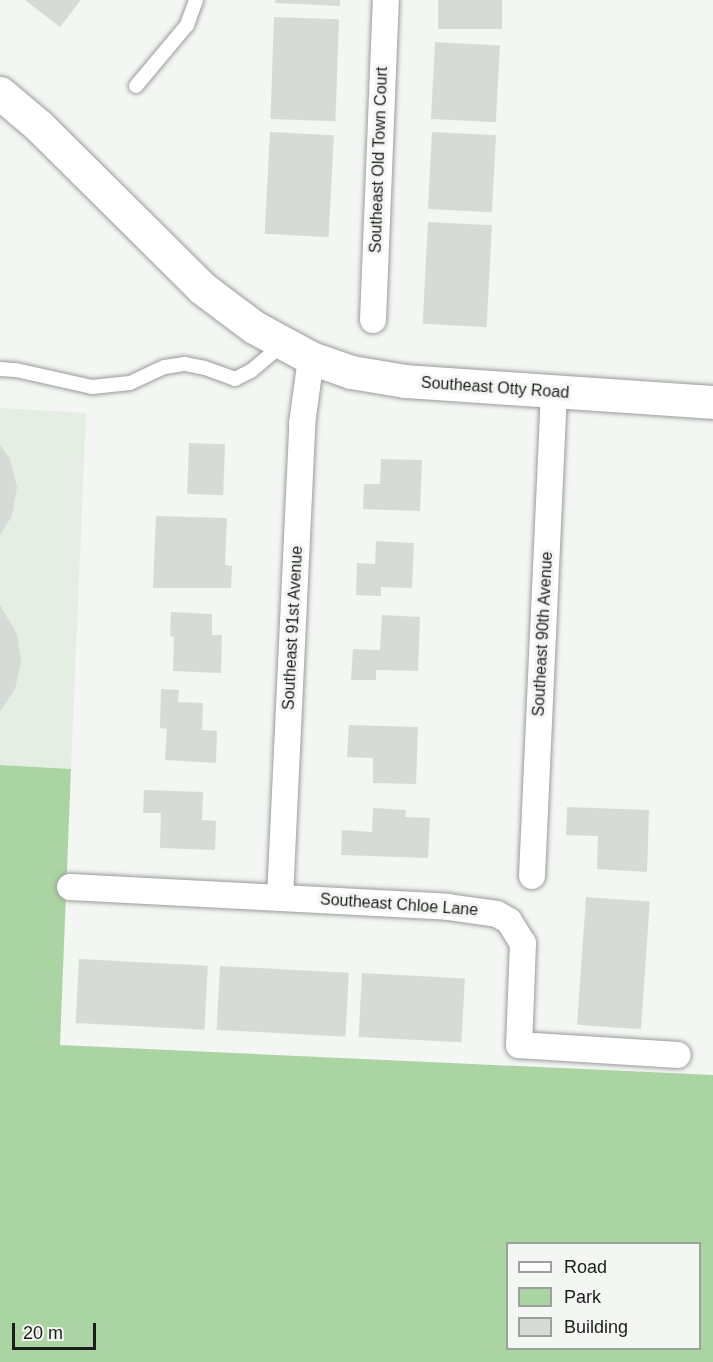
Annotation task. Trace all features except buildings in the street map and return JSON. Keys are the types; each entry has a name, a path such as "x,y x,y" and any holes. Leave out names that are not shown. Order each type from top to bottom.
{"street":[{"name":"Southeast Old Town Court","path":"373,320 386,0"},
{"name":"Southeast Otty Road","path":"0,93 46,132 202,288 297,351 370,377 713,402"},
{"name":"Southeast 91st Avenue","path":"280,898 302,424 297,351"},
{"name":"Southeast 90th Avenue","path":"532,876 554,392"},
{"name":"Southeast Chloe Lane","path":"70,887 448,907 497,914 509,921 522,943 519,1045 678,1055"}],"lane":[{"path":"136,86 187,25 196,0"},
{"path":"0,369 92,387 130,383 165,367 185,364 205,368 235,379 297,351"}],"shaded area":[{"path":"0,408 86,413 71,769 0,765"}],"green space":[{"path":"0,765 71,769 60,1045 713,1075 713,1362 0,1362"}]}
